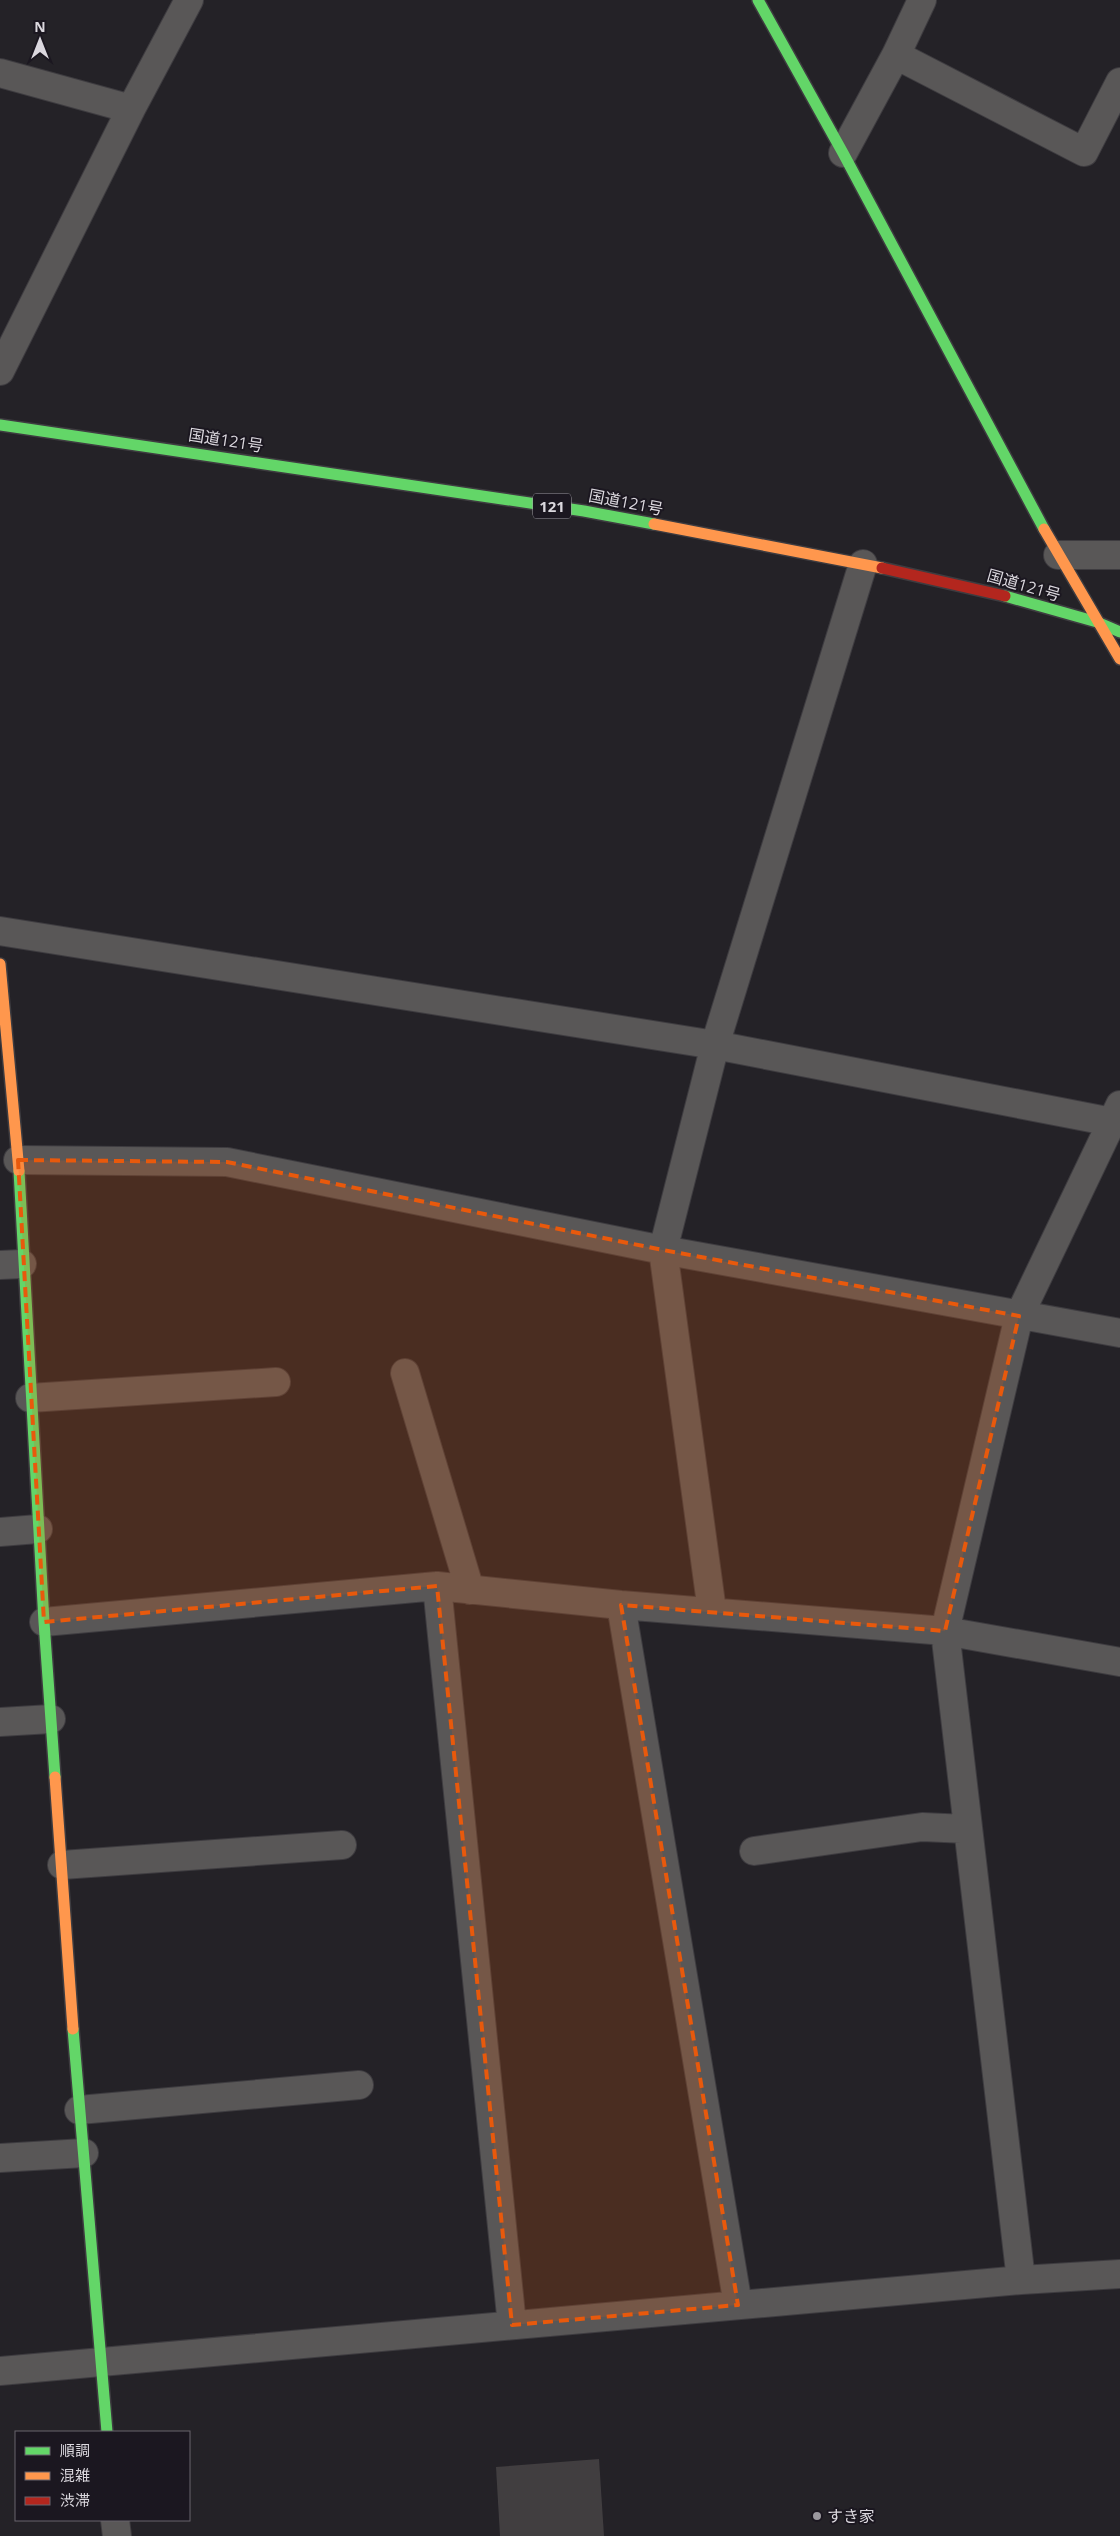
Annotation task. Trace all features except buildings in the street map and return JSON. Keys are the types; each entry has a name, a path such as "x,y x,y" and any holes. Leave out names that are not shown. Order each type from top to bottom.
{"main road":[{"path":"758,0 1058,555 1120,659"},
{"name":"国道121号","path":"0,425 168,448 584,511 863,564 975,588 1097,622 1120,632"},
{"path":"0,964 18,1160 11,1264 30,1398 79,2110 107,2431"}],"street":[{"path":"0,371 131,109 189,0"},
{"path":"842,153 896,55 922,0"},
{"path":"896,55 1084,152 1120,82"},
{"path":"0,73 131,109"},
{"path":"1058,555 1120,555"},
{"path":"712,1611 663,1250 716,1045 863,564"},
{"path":"0,931 716,1045 1116,1114 1019,1316 945,1631 1021,2280"},
{"path":"18,1160 227,1162 663,1250 1120,1333"},
{"path":"406,1373 470,1590"},
{"path":"30,1398 276,1382"},
{"path":"0,1532 38,1530"},
{"path":"44,1622 437,1586 621,1605 945,1631 1120,1662"},
{"path":"437,1586 512,2325"},
{"path":"621,1605 738,2305"},
{"path":"0,1722 51,1719"},
{"path":"754,1851 922,1827 968,1829"},
{"path":"62,1865 342,1845"},
{"path":"79,2110 359,2085"},
{"path":"0,2158 84,2153"},
{"path":"0,2371 1021,2280 1120,2274"},
{"path":"116,2521 117,2536"}],"highlighted area":[{"path":"18,1160 227,1162 663,1250 1019,1316 945,1631 621,1605 738,2305 512,2325 437,1586 44,1622"}],"traffic: fast":[{"path":"758,0 843,153 1044,529"},
{"path":"0,425 584,511 654,524"},
{"path":"1005,596 1097,622 1120,632"},
{"path":"19,1171 44,1622 55,1777"},
{"path":"73,2029 107,2431"}],"traffic: slow":[{"path":"654,524 882,568"},
{"path":"1044,529 1120,659"},
{"path":"0,964 19,1171"},
{"path":"55,1777 73,2029"}],"traffic: jam":[{"path":"882,568 1005,596"}],"place":[{"name":"すき家","path":"817,2516"}]}
